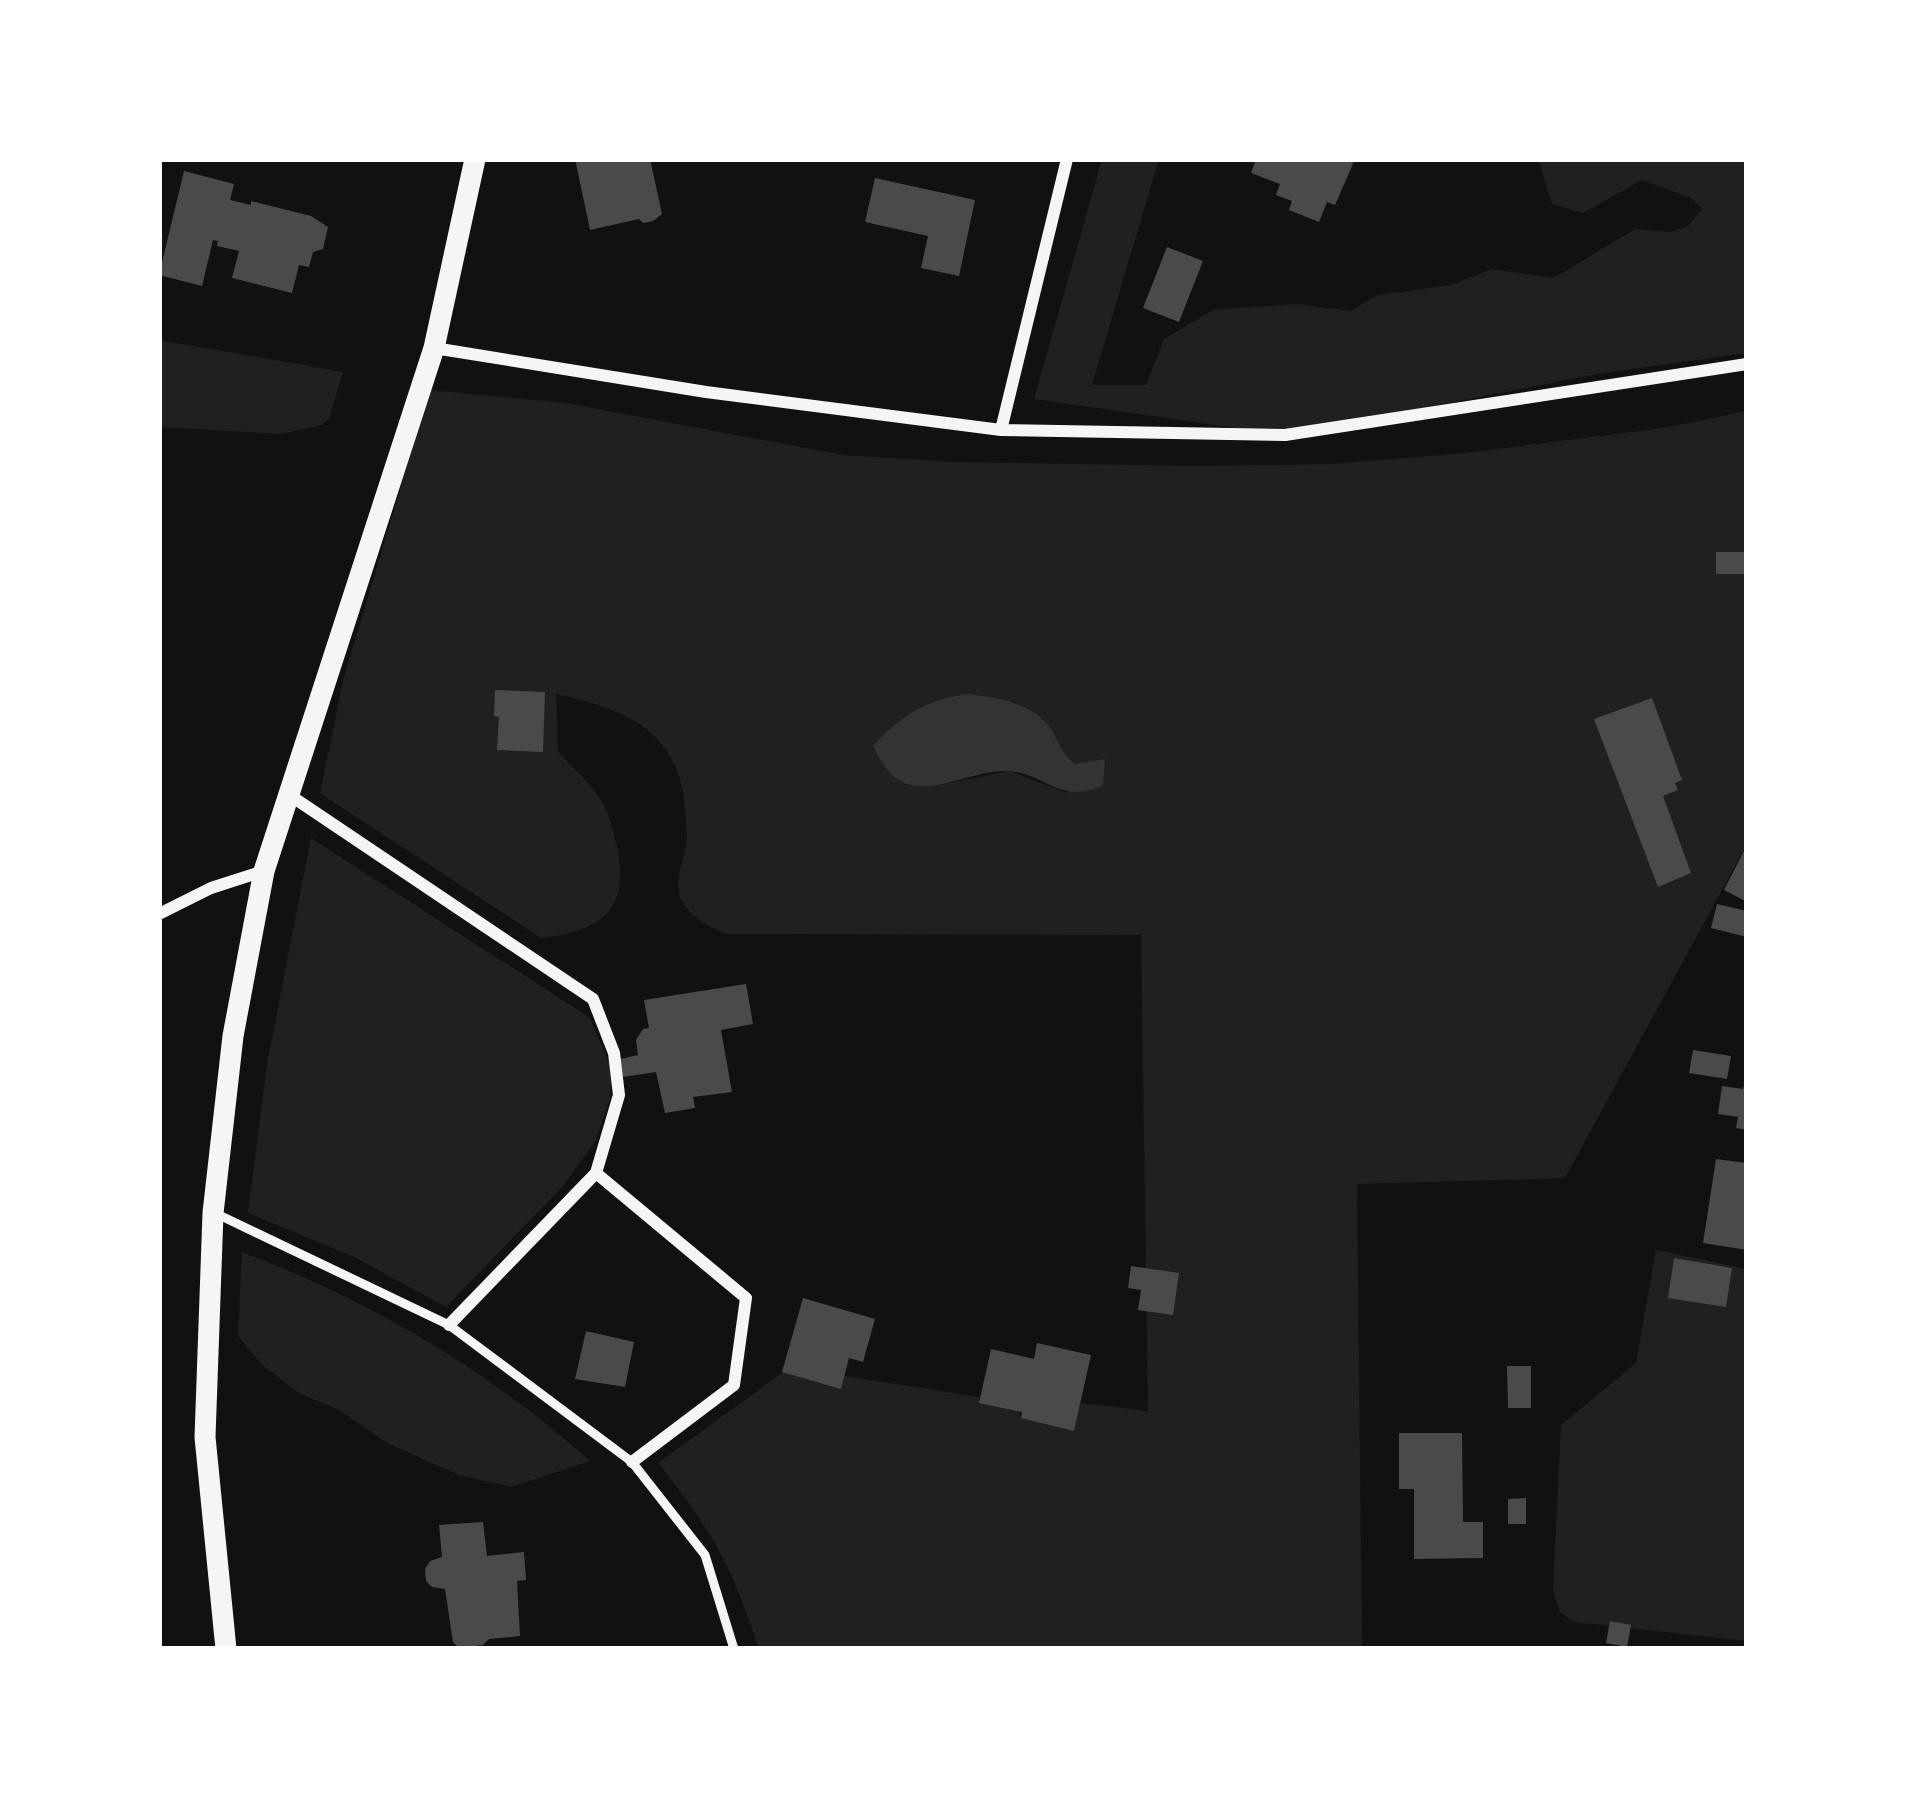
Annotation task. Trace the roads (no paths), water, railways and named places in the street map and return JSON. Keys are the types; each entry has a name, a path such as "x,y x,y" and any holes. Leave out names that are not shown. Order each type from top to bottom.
{"street":[{"path":"226,1649 205,1437 213,1213 233,1036 263,872 434,348 475,159"},
{"path":"1001,430 1067,159"},
{"path":"434,348 706,392 1001,430 1285,435 1747,364"},
{"path":"291,796 593,999 614,1053 619,1095 596,1173 449,1325"},
{"path":"159,914 211,888 263,872"},
{"path":"596,1173 746,1298 734,1385 632,1462"}],"lane":[{"path":"213,1213 449,1325 632,1462 705,1555 734,1649"}]}
